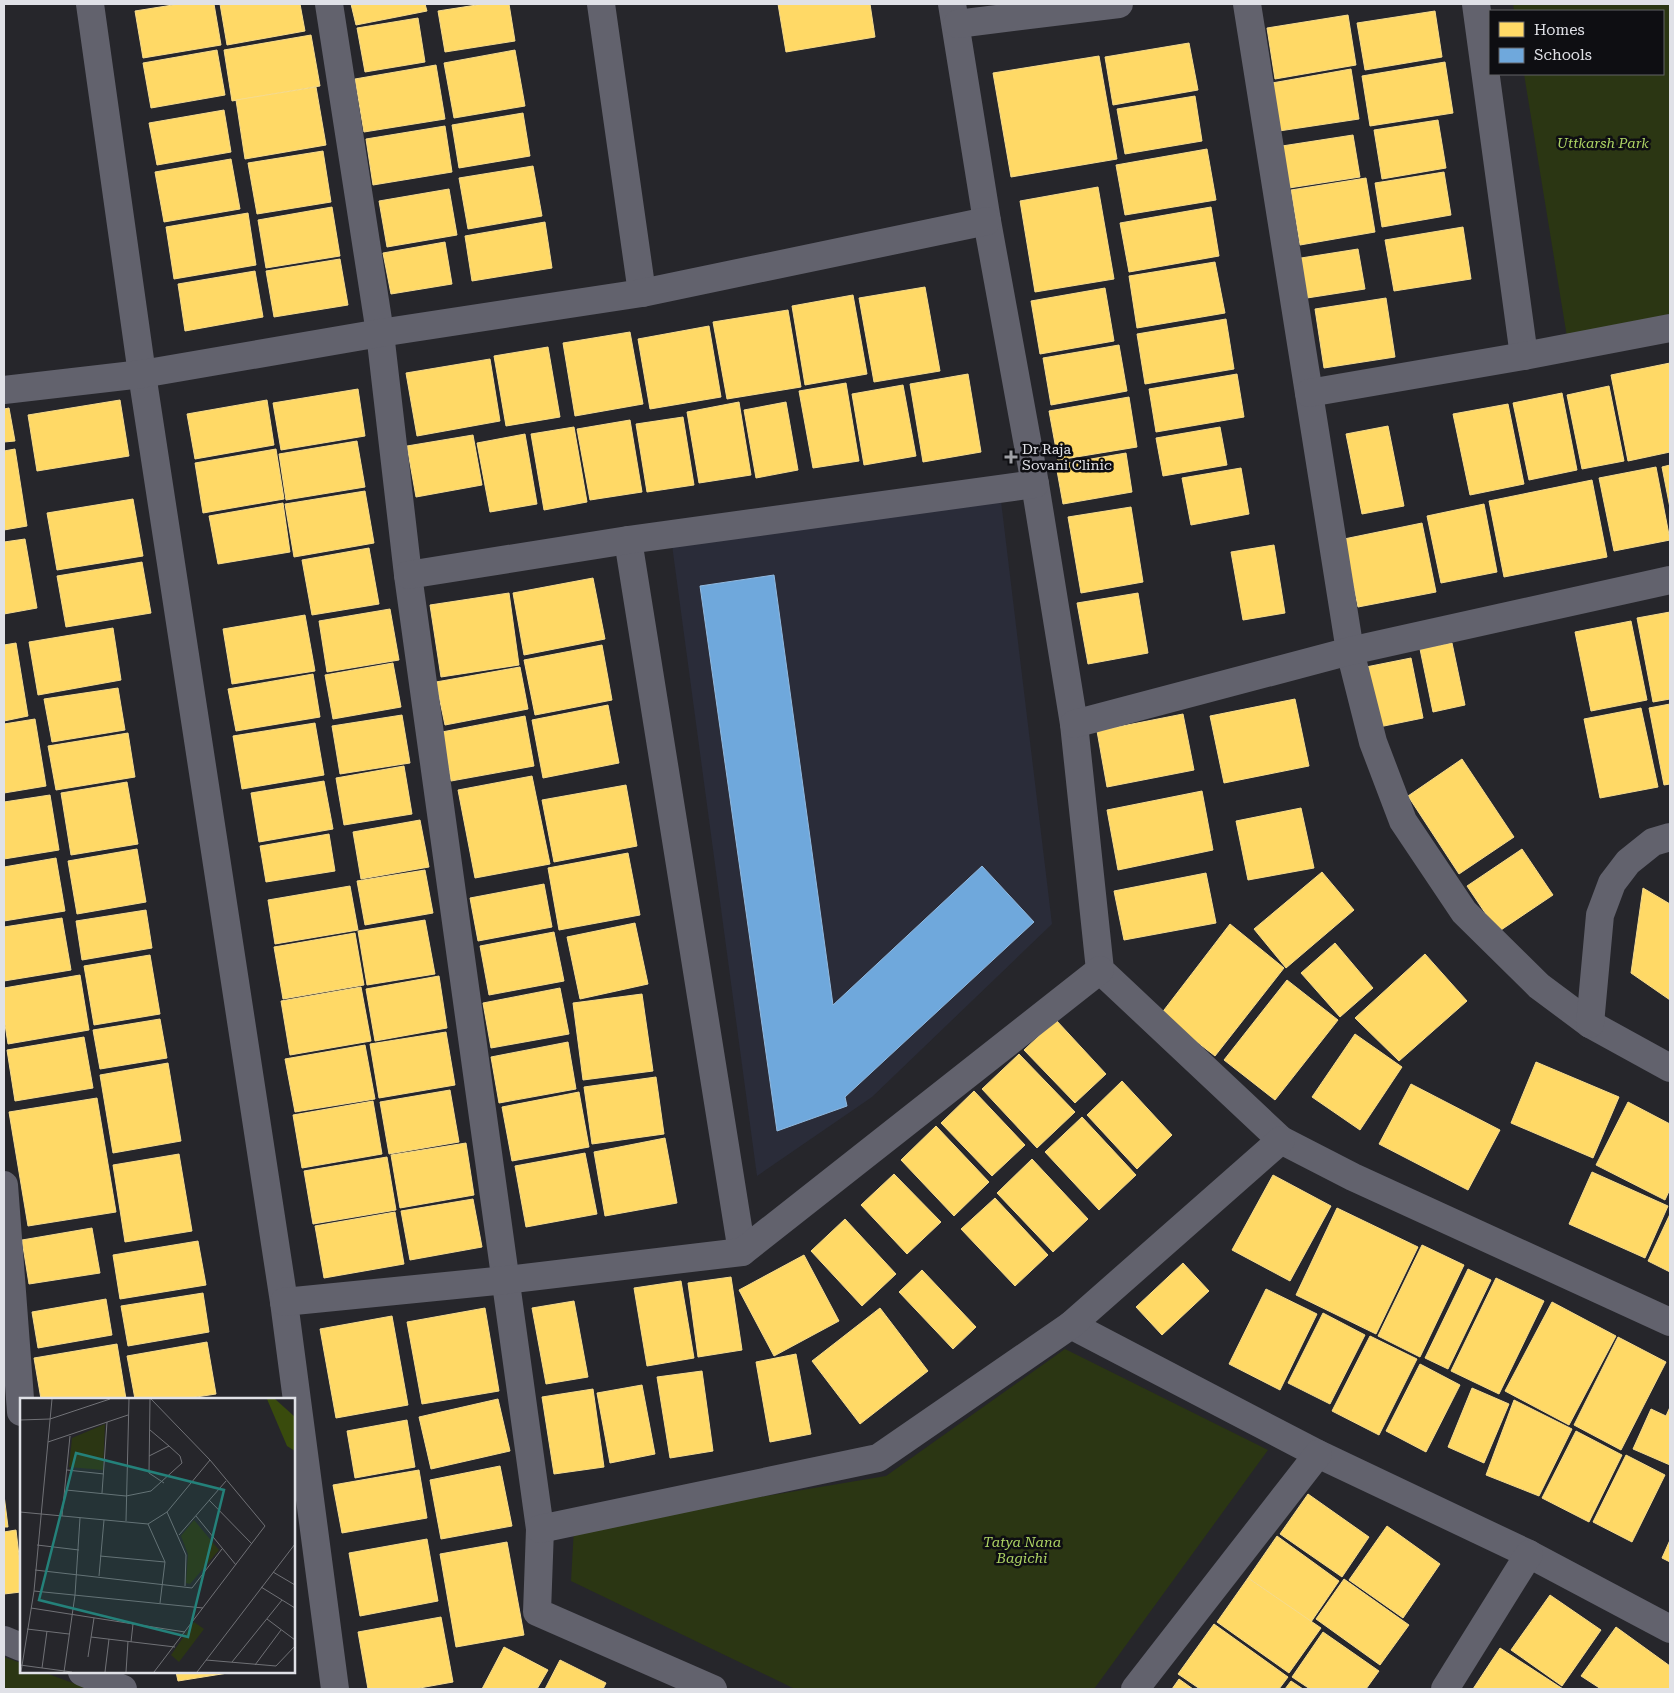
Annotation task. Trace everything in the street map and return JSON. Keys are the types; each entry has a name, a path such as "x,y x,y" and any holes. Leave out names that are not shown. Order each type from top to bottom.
{"street":[{"path":"90,4 142,374 284,1302 335,1689"},
{"path":"328,4 380,333 408,575 540,1529 537,1612 713,1689"},
{"path":"601,4 642,292"},
{"path":"1119,4 955,14 987,221 1074,724 1100,970 1281,1140 1352,1177 1670,1322"},
{"path":"1247,4 1350,651 1373,742 1403,821 1464,912 1539,986 1590,1024 1670,1068"},
{"path":"1476,4 1524,356"},
{"path":"4,390 142,374 380,333 642,292 987,221"},
{"path":"1309,392 1524,356 1670,328"},
{"path":"408,575 628,540 1034,484"},
{"path":"628,540 742,1252"},
{"path":"1074,724 1350,651 1670,580"},
{"path":"1590,1024 1600,915 1612,883 1628,862 1653,842 1670,837"},
{"path":"284,1302 506,1280 742,1252 1100,970"},
{"path":"540,1529 878,1458 1071,1325 1281,1140"},
{"path":"4,1185 20,1399"},
{"path":"1071,1325 1318,1454 1529,1554 1670,1630"},
{"path":"1135,1689 1318,1454"},
{"path":"1445,1689 1529,1554"},
{"path":"4,1640 20,1647"},
{"path":"84,1673 123,1689"}],"shaded area":[{"path":"1001,501 1052,924 872,1097 757,1176 672,545"}],"green space":[{"name":"Uttkarsh Park","path":"1513,4 1670,4 1670,314 1567,337 1524,75 1664,75 1664,10 1514,10"},
{"name":"Tatya Nana Bagichi","path":"1065,1349 1268,1450 1094,1689 795,1689 571,1581 574,1528 886,1476"},
{"path":"4,1657 20,1663 20,1673 46,1673 89,1689 4,1689"}],"building: Homes":[{"path":"179,4 214,4 221,45 143,58 135,11"},
{"path":"220,4 300,4 305,31 227,45"},
{"path":"351,4 425,4 427,11 356,25"},
{"path":"483,4 509,4 515,41 445,52 438,11"},
{"path":"778,4 870,4 875,37 786,52"},
{"path":"1435,11 1442,57 1365,70 1357,23"},
{"path":"1348,15 1356,65 1275,79 1267,28"},
{"path":"418,18 425,62 365,72 357,28"},
{"path":"311,35 320,86 232,101 224,50"},
{"path":"1189,43 1198,90 1113,105 1105,57"},
{"path":"217,50 225,95 151,108 143,63"},
{"path":"515,50 525,106 454,118 444,63"},
{"path":"1099,56 1117,159 1011,177 993,73"},
{"path":"1445,62 1453,113 1370,126 1362,76"},
{"path":"436,65 445,119 364,132 355,79"},
{"path":"1351,69 1359,119 1279,131 1272,83"},
{"path":"316,87 326,145 245,159 236,100"},
{"path":"1195,96 1202,141 1125,154 1117,109"},
{"path":"224,110 231,152 157,165 149,123"},
{"path":"523,113 530,156 459,168 452,125"},
{"path":"1438,120 1446,168 1382,179 1374,130"},
{"path":"445,126 452,172 373,185 366,139"},
{"path":"1353,135 1360,177 1289,188 1282,146"},
{"path":"1207,149 1216,200 1125,215 1116,165"},
{"path":"323,151 331,202 257,214 248,163"},
{"path":"231,159 240,209 164,222 155,172"},
{"path":"533,166 542,216 468,229 459,178"},
{"path":"1444,172 1451,215 1382,227 1375,183"},
{"path":"1366,178 1375,232 1300,245 1291,190"},
{"path":"1098,187 1114,279 1035,292 1020,201"},
{"path":"449,189 457,235 387,247 379,201"},
{"path":"332,207 340,256 266,268 258,220"},
{"path":"1211,207 1219,256 1129,272 1120,223"},
{"path":"248,213 256,265 174,279 166,227"},
{"path":"545,222 552,268 472,281 465,236"},
{"path":"1463,227 1471,279 1394,291 1385,240"},
{"path":"445,242 452,284 391,294 383,253"},
{"path":"1358,249 1365,289 1307,298 1301,258"},
{"path":"340,259 348,305 274,317 266,271"},
{"path":"1215,262 1225,313 1137,328 1129,276"},
{"path":"255,271 263,317 185,331 178,284"},
{"path":"925,287 940,371 874,382 859,298"},
{"path":"1105,288 1114,341 1040,354 1031,301"},
{"path":"853,295 867,374 805,385 792,306"},
{"path":"1386,298 1395,357 1324,368 1315,309"},
{"path":"788,310 801,387 727,399 713,322"},
{"path":"1226,319 1234,369 1145,384 1137,334"},
{"path":"709,326 721,397 650,409 638,339"},
{"path":"630,332 643,404 575,416 563,343"},
{"path":"1119,345 1127,391 1051,405 1043,358"},
{"path":"548,347 560,417 506,426 494,356"},
{"path":"490,359 500,421 417,436 406,373"},
{"path":"1670,363 1670,452 1628,461 1611,375"},
{"path":"968,374 981,452 923,462 910,384"},
{"path":"1237,374 1244,417 1156,432 1149,389"},
{"path":"846,383 859,461 813,468 799,391"},
{"path":"903,385 916,456 864,465 852,394"},
{"path":"1609,386 1624,461 1582,469 1567,395"},
{"path":"358,389 365,436 281,450 273,403"},
{"path":"1562,393 1577,470 1529,480 1513,403"},
{"path":"1129,397 1137,447 1058,460 1049,411"},
{"path":"120,400 129,456 37,471 28,415"},
{"path":"267,400 274,445 195,459 187,414"},
{"path":"739,402 751,475 699,483 687,412"},
{"path":"786,402 798,470 756,478 744,410"},
{"path":"1508,404 1524,484 1470,495 1453,414"},
{"path":"9,408 15,441 4,442 4,409"},
{"path":"683,417 694,485 647,492 636,424"},
{"path":"630,420 642,492 590,500 577,429"},
{"path":"1388,426 1404,506 1362,514 1346,434"},
{"path":"574,427 587,502 544,510 531,434"},
{"path":"1220,427 1227,465 1163,476 1156,438"},
{"path":"525,434 537,504 490,512 477,443"},
{"path":"473,435 482,485 416,497 407,446"},
{"path":"357,441 365,487 286,500 279,454"},
{"path":"15,449 27,526 4,530 4,451"},
{"path":"276,449 284,499 203,513 195,463"},
{"path":"1126,453 1132,492 1063,504 1056,465"},
{"path":"1670,465 1670,508 1662,467"},
{"path":"1656,467 1670,540 1614,551 1599,478"},
{"path":"1241,468 1249,514 1191,525 1182,478"},
{"path":"1592,480 1607,557 1504,577 1489,501"},
{"path":"365,491 374,543 294,557 285,504"},
{"path":"133,499 143,556 57,570 47,513"},
{"path":"283,503 290,552 218,564 209,516"},
{"path":"1484,504 1497,572 1441,583 1427,516"},
{"path":"1131,507 1143,582 1081,593 1068,517"},
{"path":"1422,523 1436,592 1358,607 1344,539"},
{"path":"25,539 37,608 4,614 4,542"},
{"path":"1274,545 1285,613 1243,620 1231,552"},
{"path":"369,548 379,604 312,615 302,560"},
{"path":"142,562 151,613 66,627 57,576"},
{"path":"593,578 605,639 524,655 513,593"},
{"path":"509,593 519,665 441,677 430,605"},
{"path":"1138,593 1148,653 1088,664 1077,603"},
{"path":"390,609 399,660 327,672 319,621"},
{"path":"1670,612 1670,699 1653,702 1637,618"},
{"path":"305,615 315,671 232,684 223,629"},
{"path":"1631,621 1647,700 1591,711 1575,632"},
{"path":"113,628 121,680 38,695 29,642"},
{"path":"16,643 28,716 4,721 4,645"},
{"path":"1452,643 1465,705 1433,712 1420,649"},
{"path":"602,645 612,700 535,715 524,660"},
{"path":"1411,658 1423,718 1379,727 1366,667"},
{"path":"393,663 401,707 333,719 325,675"},
{"path":"520,667 528,709 445,725 436,682"},
{"path":"313,674 320,717 236,731 228,689"},
{"path":"118,688 125,730 52,742 44,699"},
{"path":"1295,699 1309,766 1224,783 1210,716"},
{"path":"1670,704 1670,784 1664,785 1649,708"},
{"path":"608,705 619,763 543,778 532,720"},
{"path":"1641,708 1658,787 1600,798 1584,719"},
{"path":"1183,714 1194,770 1107,787 1097,731"},
{"path":"402,715 410,763 340,774 332,726"},
{"path":"525,716 534,766 451,781 442,732"},
{"path":"35,719 46,786 4,793 4,724"},
{"path":"315,723 324,775 242,789 233,736"},
{"path":"128,733 135,777 56,790 48,746"},
{"path":"1462,759 1514,837 1459,874 1408,796"},
{"path":"404,766 412,814 344,825 336,778"},
{"path":"532,776 550,864 475,878 458,790"},
{"path":"324,781 333,829 259,842 251,793"},
{"path":"127,782 138,844 71,855 61,793"},
{"path":"626,785 637,846 554,862 542,800"},
{"path":"1202,791 1213,850 1118,870 1107,810"},
{"path":"50,795 59,850 4,859 4,802"},
{"path":"1301,808 1314,868 1248,880 1236,821"},
{"path":"420,820 429,867 361,879 353,832"},
{"path":"329,834 335,871 266,882 260,846"},
{"path":"137,849 146,902 77,914 68,861"},
{"path":"1522,849 1553,895 1498,932 1467,886"},
{"path":"628,853 640,915 559,930 548,868"},
{"path":"56,858 65,911 4,921 4,867"},
{"path":"425,870 433,913 365,925 357,881"},
{"path":"1322,872 1354,910 1286,968 1254,929"},
{"path":"1206,873 1216,923 1124,940 1114,891"},
{"path":"544,884 552,927 478,941 470,898"},
{"path":"350,886 358,930 275,944 268,900"},
{"path":"1643,888 1670,904 1670,1000 1631,973"},
{"path":"146,910 152,948 82,960 76,921"},
{"path":"62,918 71,970 4,981 4,927"},
{"path":"425,920 435,974 367,985 358,931"},
{"path":"635,923 648,984 580,999 567,937"},
{"path":"1230,924 1284,968 1215,1056 1161,1014"},
{"path":"554,932 564,981 489,995 480,946"},
{"path":"355,933 364,985 283,999 274,947"},
{"path":"1335,943 1373,988 1340,1017 1301,973"},
{"path":"1425,954 1467,1001 1399,1061 1355,1018"},
{"path":"150,955 160,1014 94,1025 84,966"},
{"path":"80,975 89,1030 8,1044 4,1018 4,988"},
{"path":"439,976 447,1028 375,1041 366,989"},
{"path":"1287,980 1338,1020 1275,1100 1224,1060"},
{"path":"361,987 371,1041 290,1055 281,1001"},
{"path":"560,988 569,1034 491,1048 483,1003"},
{"path":"642,994 653,1071 583,1080 573,1003"},
{"path":"160,1019 167,1058 100,1069 93,1030"},
{"path":"1056,1020 1106,1074 1075,1103 1024,1050"},
{"path":"446,1032 455,1085 379,1098 370,1044"},
{"path":"1355,1034 1402,1067 1360,1130 1312,1097"},
{"path":"84,1037 93,1088 15,1101 7,1050"},
{"path":"568,1042 576,1089 499,1103 491,1057"},
{"path":"365,1045 375,1099 295,1112 285,1059"},
{"path":"1019,1054 1075,1112 1037,1148 982,1089"},
{"path":"1536,1062 1619,1097 1593,1158 1511,1123"},
{"path":"168,1063 181,1141 113,1153 100,1075"},
{"path":"656,1077 664,1134 592,1144 584,1087"},
{"path":"1122,1081 1172,1135 1137,1169 1087,1115"},
{"path":"1411,1084 1500,1130 1468,1190 1379,1144"},
{"path":"450,1090 459,1142 389,1154 380,1102"},
{"path":"974,1091 1025,1145 992,1176 941,1123"},
{"path":"579,1092 589,1147 512,1161 502,1107"},
{"path":"97,1098 116,1212 28,1226 9,1112"},
{"path":"373,1101 382,1154 302,1168 293,1115"},
{"path":"1628,1102 1670,1124 1670,1189 1665,1200 1596,1165"},
{"path":"1082,1117 1136,1175 1099,1210 1045,1152"},
{"path":"936,1126 989,1182 954,1216 901,1160"},
{"path":"665,1138 677,1203 605,1216 594,1152"},
{"path":"466,1143 474,1195 400,1208 391,1155"},
{"path":"585,1153 597,1214 526,1227 515,1166"},
{"path":"179,1154 192,1231 125,1242 113,1165"},
{"path":"387,1157 396,1210 313,1224 304,1171"},
{"path":"1032,1159 1088,1219 1053,1252 997,1193"},
{"path":"1592,1172 1668,1206 1645,1258 1569,1224"},
{"path":"894,1174 941,1222 907,1254 861,1205"},
{"path":"1273,1175 1331,1206 1290,1281 1232,1250"},
{"path":"995,1198 1048,1255 1015,1286 961,1229"},
{"path":"473,1199 482,1247 410,1260 401,1211"},
{"path":"1337,1208 1418,1247 1376,1334 1296,1295"},
{"path":"395,1212 404,1264 324,1278 315,1226"},
{"path":"1670,1214 1670,1272 1648,1261"},
{"path":"845,1219 896,1274 862,1306 811,1251"},
{"path":"92,1228 100,1273 29,1284 22,1240"},
{"path":"198,1241 206,1285 120,1299 113,1255"},
{"path":"1422,1245 1464,1265 1420,1357 1378,1336"},
{"path":"804,1255 839,1321 774,1356 739,1290"},
{"path":"1183,1263 1209,1291 1162,1335 1136,1307"},
{"path":"1468,1269 1491,1280 1448,1369 1425,1358"},
{"path":"922,1270 976,1327 953,1349 899,1292"},
{"path":"731,1277 742,1350 698,1357 688,1283"},
{"path":"1496,1278 1544,1301 1499,1394 1451,1371"},
{"path":"681,1281 694,1358 647,1366 634,1288"},
{"path":"1266,1289 1317,1314 1280,1390 1229,1364"},
{"path":"203,1293 209,1332 128,1346 121,1306"},
{"path":"106,1299 112,1335 38,1348 32,1312"},
{"path":"574,1301 588,1377 546,1384 532,1308"},
{"path":"1552,1302 1616,1336 1569,1425 1505,1391"},
{"path":"485,1308 499,1391 422,1404 407,1322"},
{"path":"880,1308 928,1371 860,1424 812,1361"},
{"path":"1323,1313 1365,1335 1330,1404 1288,1383"},
{"path":"392,1316 408,1405 336,1418 320,1329"},
{"path":"1370,1336 1417,1359 1379,1435 1332,1411"},
{"path":"1618,1337 1666,1362 1621,1450 1574,1425"},
{"path":"207,1342 216,1394 190,1398 135,1398 127,1356"},
{"path":"117,1344 126,1398 41,1398 34,1358"},
{"path":"796,1354 811,1434 770,1442 756,1362"},
{"path":"1420,1364 1460,1385 1426,1452 1386,1431"},
{"path":"702,1371 713,1451 670,1458 657,1377"},
{"path":"642,1385 655,1454 610,1463 597,1393"},
{"path":"1472,1388 1509,1404 1484,1463 1448,1447"},
{"path":"593,1389 604,1467 554,1474 542,1397"},
{"path":"498,1399 510,1451 431,1469 419,1417"},
{"path":"1514,1400 1572,1429 1539,1496 1486,1475"},
{"path":"1670,1407 1670,1465 1633,1449 1651,1409 1666,1416"},
{"path":"407,1420 415,1467 355,1478 347,1431"},
{"path":"1576,1431 1622,1455 1589,1522 1542,1498"},
{"path":"1626,1455 1665,1475 1632,1542 1593,1522"},
{"path":"500,1466 512,1526 441,1539 430,1480"},
{"path":"419,1470 427,1518 342,1533 333,1485"},
{"path":"1308,1494 1369,1537 1342,1577 1280,1534"},
{"path":"4,1495 8,1527 4,1527"},
{"path":"1387,1526 1440,1564 1403,1618 1349,1580"},
{"path":"16,1530 20,1564 20,1592 4,1594 4,1532"},
{"path":"1277,1536 1339,1581 1311,1622 1248,1578"},
{"path":"427,1539 438,1601 360,1616 349,1553"},
{"path":"1670,1540 1670,1562 1662,1558"},
{"path":"507,1542 524,1635 456,1647 440,1554"},
{"path":"1248,1578 1321,1628 1289,1673 1217,1622"},
{"path":"1344,1579 1409,1625 1380,1665 1316,1619"},
{"path":"1550,1595 1601,1630 1562,1686 1511,1650"},
{"path":"441,1617 453,1682 414,1689 368,1689 358,1632"},
{"path":"1214,1624 1288,1677 1279,1689 1200,1689 1178,1674"},
{"path":"1616,1627 1670,1666 1670,1689 1601,1689 1581,1676"},
{"path":"1323,1632 1379,1671 1366,1689 1310,1689 1292,1677"},
{"path":"504,1647 548,1670 537,1689 482,1689"},
{"path":"1500,1648 1563,1689 1473,1689"},
{"path":"560,1660 606,1683 603,1689 545,1689"},
{"path":"176,1673 228,1673 178,1681"},
{"path":"1179,1679 1193,1689 1172,1689"},
{"path":"1291,1681 1303,1689 1285,1689"}],"building: Schools":[{"path":"774,575 833,1005 982,866 1034,922 845,1097 847,1106 777,1131 700,586"}],"place":[{"name":"Dr Raja Sovani Clinic","path":"1011,457"}]}
